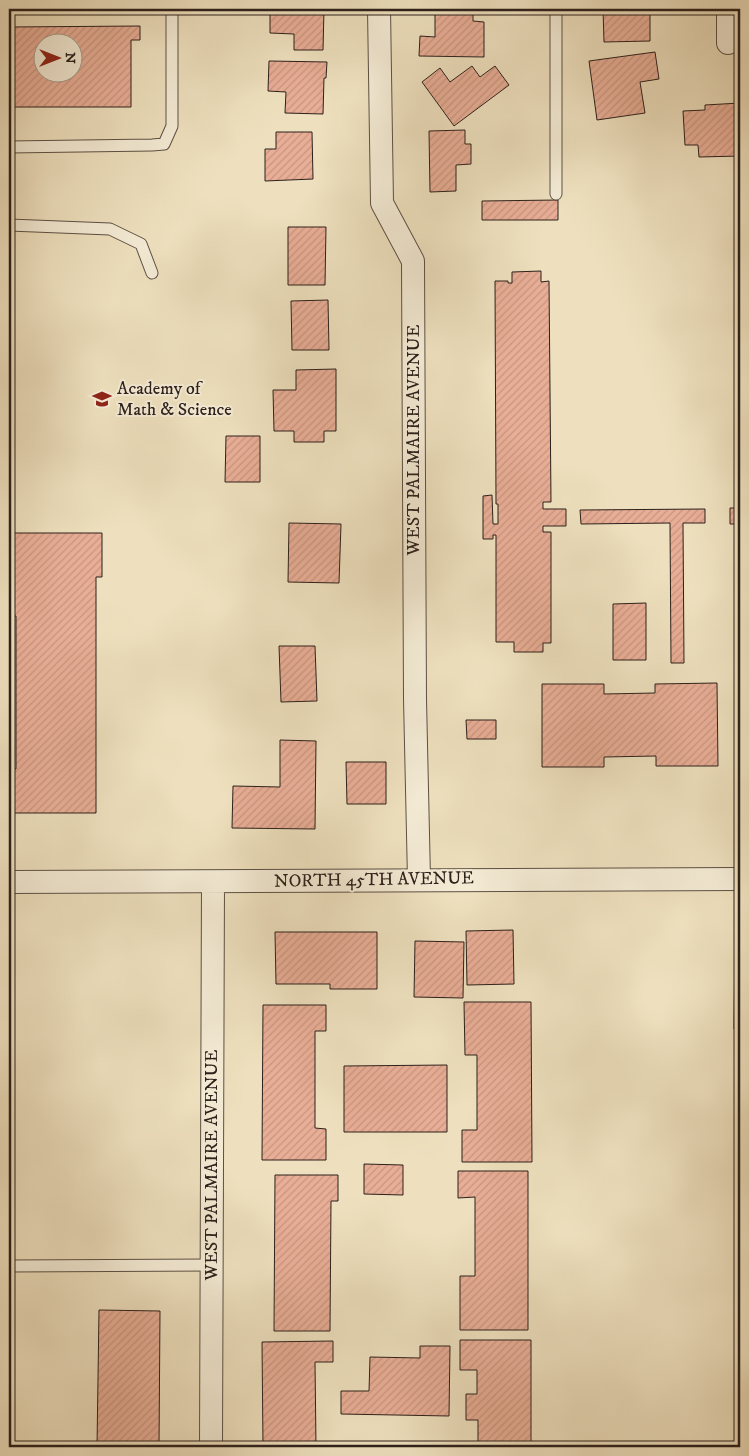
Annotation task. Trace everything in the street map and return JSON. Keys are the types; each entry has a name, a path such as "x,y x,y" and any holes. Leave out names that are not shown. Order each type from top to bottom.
{"street":[{"name":"WEST PALMAIRE AVENUE","path":"379,9 382,203 413,261 415,699 419,879"},
{"path":"728,9 728,43"},
{"name":"NORTH 45TH AVENUE","path":"9,882 740,879"},
{"name":"WEST PALMAIRE AVENUE","path":"211,1447 213,882"}],"lane":[{"path":"9,147 164,144 172,126 172,9"},
{"path":"556,9 556,194"},
{"path":"9,225 110,229 141,244 152,273"},
{"path":"9,1266 211,1265"}],"building":[{"path":"270,9 324,9 323,50 294,50 294,34 270,33"},
{"path":"435,9 473,9 473,21 484,22 484,57 419,56 420,36 435,37"},
{"path":"603,9 650,9 650,41 604,42"},
{"path":"140,26 140,40 131,40 131,107 9,107 9,27"},
{"path":"655,52 659,79 640,82 645,113 597,120 589,61"},
{"path":"269,61 327,62 326,78 324,78 323,114 285,113 286,92 268,91"},
{"path":"472,66 480,77 495,66 509,85 454,126 422,82 440,68 450,82"},
{"path":"740,103 740,156 699,157 698,145 685,145 683,111 705,110 705,105"},
{"path":"465,130 465,144 471,144 471,164 456,165 456,191 430,192 429,131"},
{"path":"276,132 312,132 313,179 265,181 265,149 276,149"},
{"path":"558,200 558,220 482,220 482,201"},
{"path":"288,227 326,227 325,285 288,285"},
{"path":"541,271 541,282 549,281 551,502 543,502 543,509 566,509 566,526 543,526 543,532 551,532 551,643 543,643 543,652 514,652 514,642 496,642 496,535 493,535 493,539 483,539 483,496 492,495 493,524 498,524 498,504 496,504 495,281 508,281 508,283 512,283 512,272"},
{"path":"328,300 329,350 292,350 291,301"},
{"path":"336,369 336,431 324,431 324,442 294,442 294,431 274,431 273,390 296,390 296,370"},
{"path":"226,436 260,436 260,482 225,482"},
{"path":"730,508 740,508 740,524 730,524"},
{"path":"705,509 705,523 683,523 684,663 671,663 670,523 581,524 580,510"},
{"path":"289,523 341,524 339,583 288,582"},
{"path":"9,533 102,533 102,577 96,577 96,813 10,813 10,769 16,769 16,616 9,616"},
{"path":"646,603 646,660 613,660 613,604"},
{"path":"279,646 315,646 317,701 281,702"},
{"path":"717,683 718,766 656,766 656,756 604,757 604,767 542,767 542,684 604,684 604,694 655,693 655,684"},
{"path":"466,720 496,720 496,739 467,739"},
{"path":"280,740 316,741 315,829 232,828 233,786 280,787"},
{"path":"346,762 386,762 386,804 347,804"},
{"path":"513,930 514,984 467,985 466,931"},
{"path":"275,932 377,932 377,989 330,989 330,984 276,984"},
{"path":"735,938 740,938 740,1029 734,1029"},
{"path":"415,941 464,942 463,998 414,997"},
{"path":"464,1002 531,1002 532,1162 462,1162 462,1130 477,1130 477,1055 465,1055"},
{"path":"263,1005 326,1005 326,1031 315,1031 315,1128 326,1129 326,1160 262,1160"},
{"path":"447,1065 447,1132 344,1132 344,1066"},
{"path":"364,1164 403,1165 403,1195 364,1194"},
{"path":"458,1171 528,1171 528,1330 460,1330 460,1276 475,1276 475,1197 458,1198"},
{"path":"275,1175 338,1175 338,1201 331,1201 330,1331 274,1331"},
{"path":"99,1310 160,1311 159,1447 97,1447"},
{"path":"460,1340 531,1340 531,1447 478,1447 478,1420 466,1420 466,1394 477,1394 477,1370 460,1370"},
{"path":"333,1341 333,1362 315,1362 316,1447 263,1447 262,1342"},
{"path":"420,1346 450,1346 449,1416 341,1414 341,1391 369,1391 370,1357 420,1358"},
{"path":"354,1446 408,1447 354,1447"}],"place":[{"name":"Academy of Math & Science","path":"102,399"}]}
